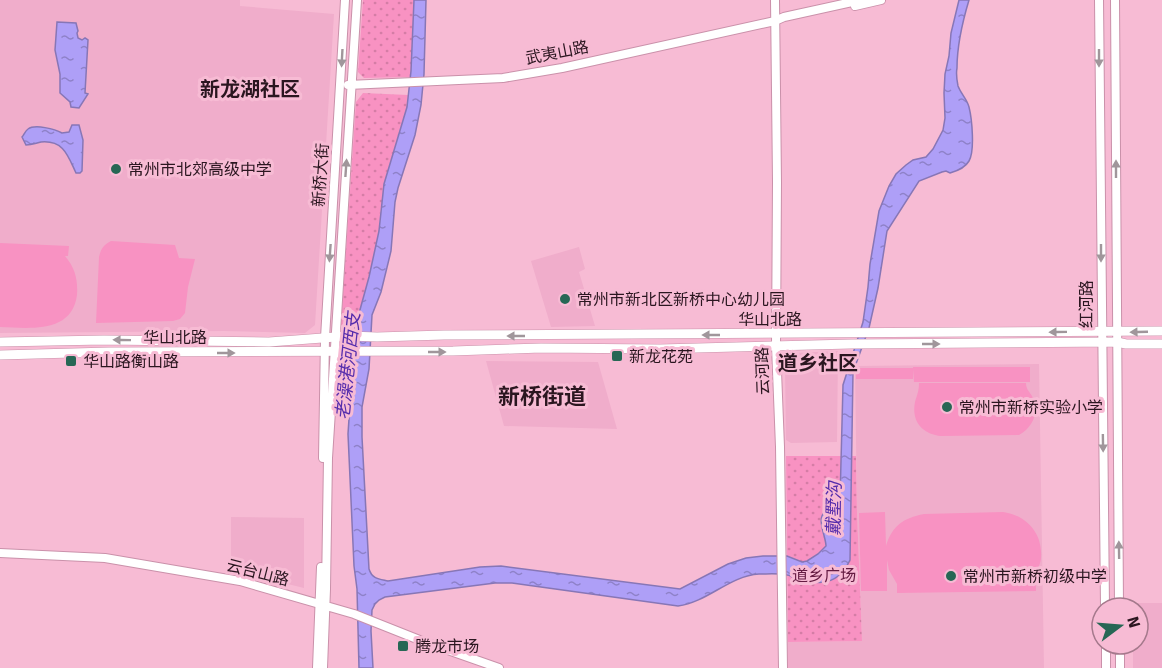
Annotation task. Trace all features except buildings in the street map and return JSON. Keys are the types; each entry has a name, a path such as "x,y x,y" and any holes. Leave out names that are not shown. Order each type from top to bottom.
{"main road":[{"name":"华山北路","path":"0,355 109,352 325,353 541,348 660,349 851,344 1101,342 1117,337 1162,331"},
{"name":"华山北路","path":"0,342 104,339 269,342 349,336 444,335 1101,332 1117,337 1126,344 1162,344"}],"street":[{"name":"新桥大街","path":"323,604 325,338 345,0"},
{"name":"新桥大街","path":"323,604 328,458 357,0"},
{"name":"云河路","path":"775,0 776,346 783,668"},
{"name":"武夷山路","path":"341,85 503,78 562,68 861,0"},
{"name":"武夷山路","path":"775,21 784,22 882,0"},
{"name":"红河路","path":"1099,0 1105,596"},
{"name":"红河路","path":"1115,0 1119,596"},
{"name":"云台山路","path":"0,553 105,558 240,581 354,614 499,668"},
{"path":"317,668 323,604"},
{"path":"323,604 323,668"}],"shaded area":[{"name":"常州市北郊高级中学","path":"0,0 240,0 240,6 334,14 315,325 305,333 224,331 0,333"},
{"name":"常州市新北区新桥中心幼儿园","path":"579,247 585,269 579,272 595,326 551,327 531,261"},
{"path":"838,351 837,442 791,443 786,440 785,365 796,353"},
{"path":"486,361 598,362 617,429 504,426"},
{"path":"1039,364 1044,668 788,668 788,642 862,641 855,366"},
{"path":"231,517 304,518 304,588 239,572 231,563"},
{"path":"1150,603 1162,603 1162,668 1133,668 1133,656 1150,656"}],"green space":[{"path":"363,0 414,0 411,77 364,78 358,72"},
{"path":"363,93 408,95 407,107 381,206 379,231 355,331 346,330 341,325 356,102"},
{"path":"111,241 175,245 179,258 195,259 185,313 180,319 96,323 99,257 106,244"},
{"path":"0,243 69,246 68,256 65,256 73,269 77,295 67,317 58,323 36,328 0,327"},
{"path":"1030,367 1030,382 914,382 913,369 913,379 856,379 856,368"},
{"path":"919,383 1026,383 1034,402 1034,418 1028,428 1019,435 935,435 920,426 915,415"},
{"name":"道乡广场","path":"786,456 856,456 862,641 788,642"},
{"path":"885,512 886,546 899,524 924,514 1003,512 1019,517 1026,521 1036,533 1041,549 1036,591 897,593 897,584 889,570 887,560 887,591 861,591 859,513"}],"water":[{"name":"戴墅沟","path":"414,0 426,0 421,105 415,135 395,202 391,251 381,292 372,315 369,369 362,407 370,572 376,578 388,581 501,566 680,589 728,564 746,558 787,556 802,562 818,554 826,546 821,519 825,512 831,510 840,500 843,385 863,322 879,211 896,174 913,160 926,157 943,130 945,74 951,33 959,0 969,0 959,43 957,75 958,86 967,101 970,112 971,156 967,163 958,170 950,173 942,172 919,181 887,231 869,328 853,372 850,560 834,579 813,582 788,575 759,574 738,579 699,600 678,606 512,583 495,583 385,597 375,604 372,610 373,668 359,668 348,434 355,328 379,231 384,184 407,107"},
{"path":"57,22 76,23 78,38 88,40 85,93 88,94 79,108 71,107 70,102 60,93 60,74 55,50"},
{"path":"72,125 79,125 83,140 82,171 80,173 76,173 60,146 49,142 26,145 22,137 27,130 35,127 62,133 69,132"}],"place":[{"name":"常州市北郊高级中学","path":"116,169"},
{"name":"常州市新北区新桥中心幼儿园","path":"565,299"},
{"name":"新龙花苑","path":"617,356"},
{"name":"华山路衡山路","path":"71,361"},
{"name":"常州市新桥实验小学","path":"947,407"},
{"name":"常州市新桥初级中学","path":"951,576"},
{"name":"腾龙市场","path":"403,646"}],"district":[{"name":"新龙湖社区","path":"250,89"},
{"name":"道乡社区","path":"818,363"},
{"name":"新桥街道","path":"542,396"}],"water label":[{"name":"老澡港河西支","path":"348,366"}]}
